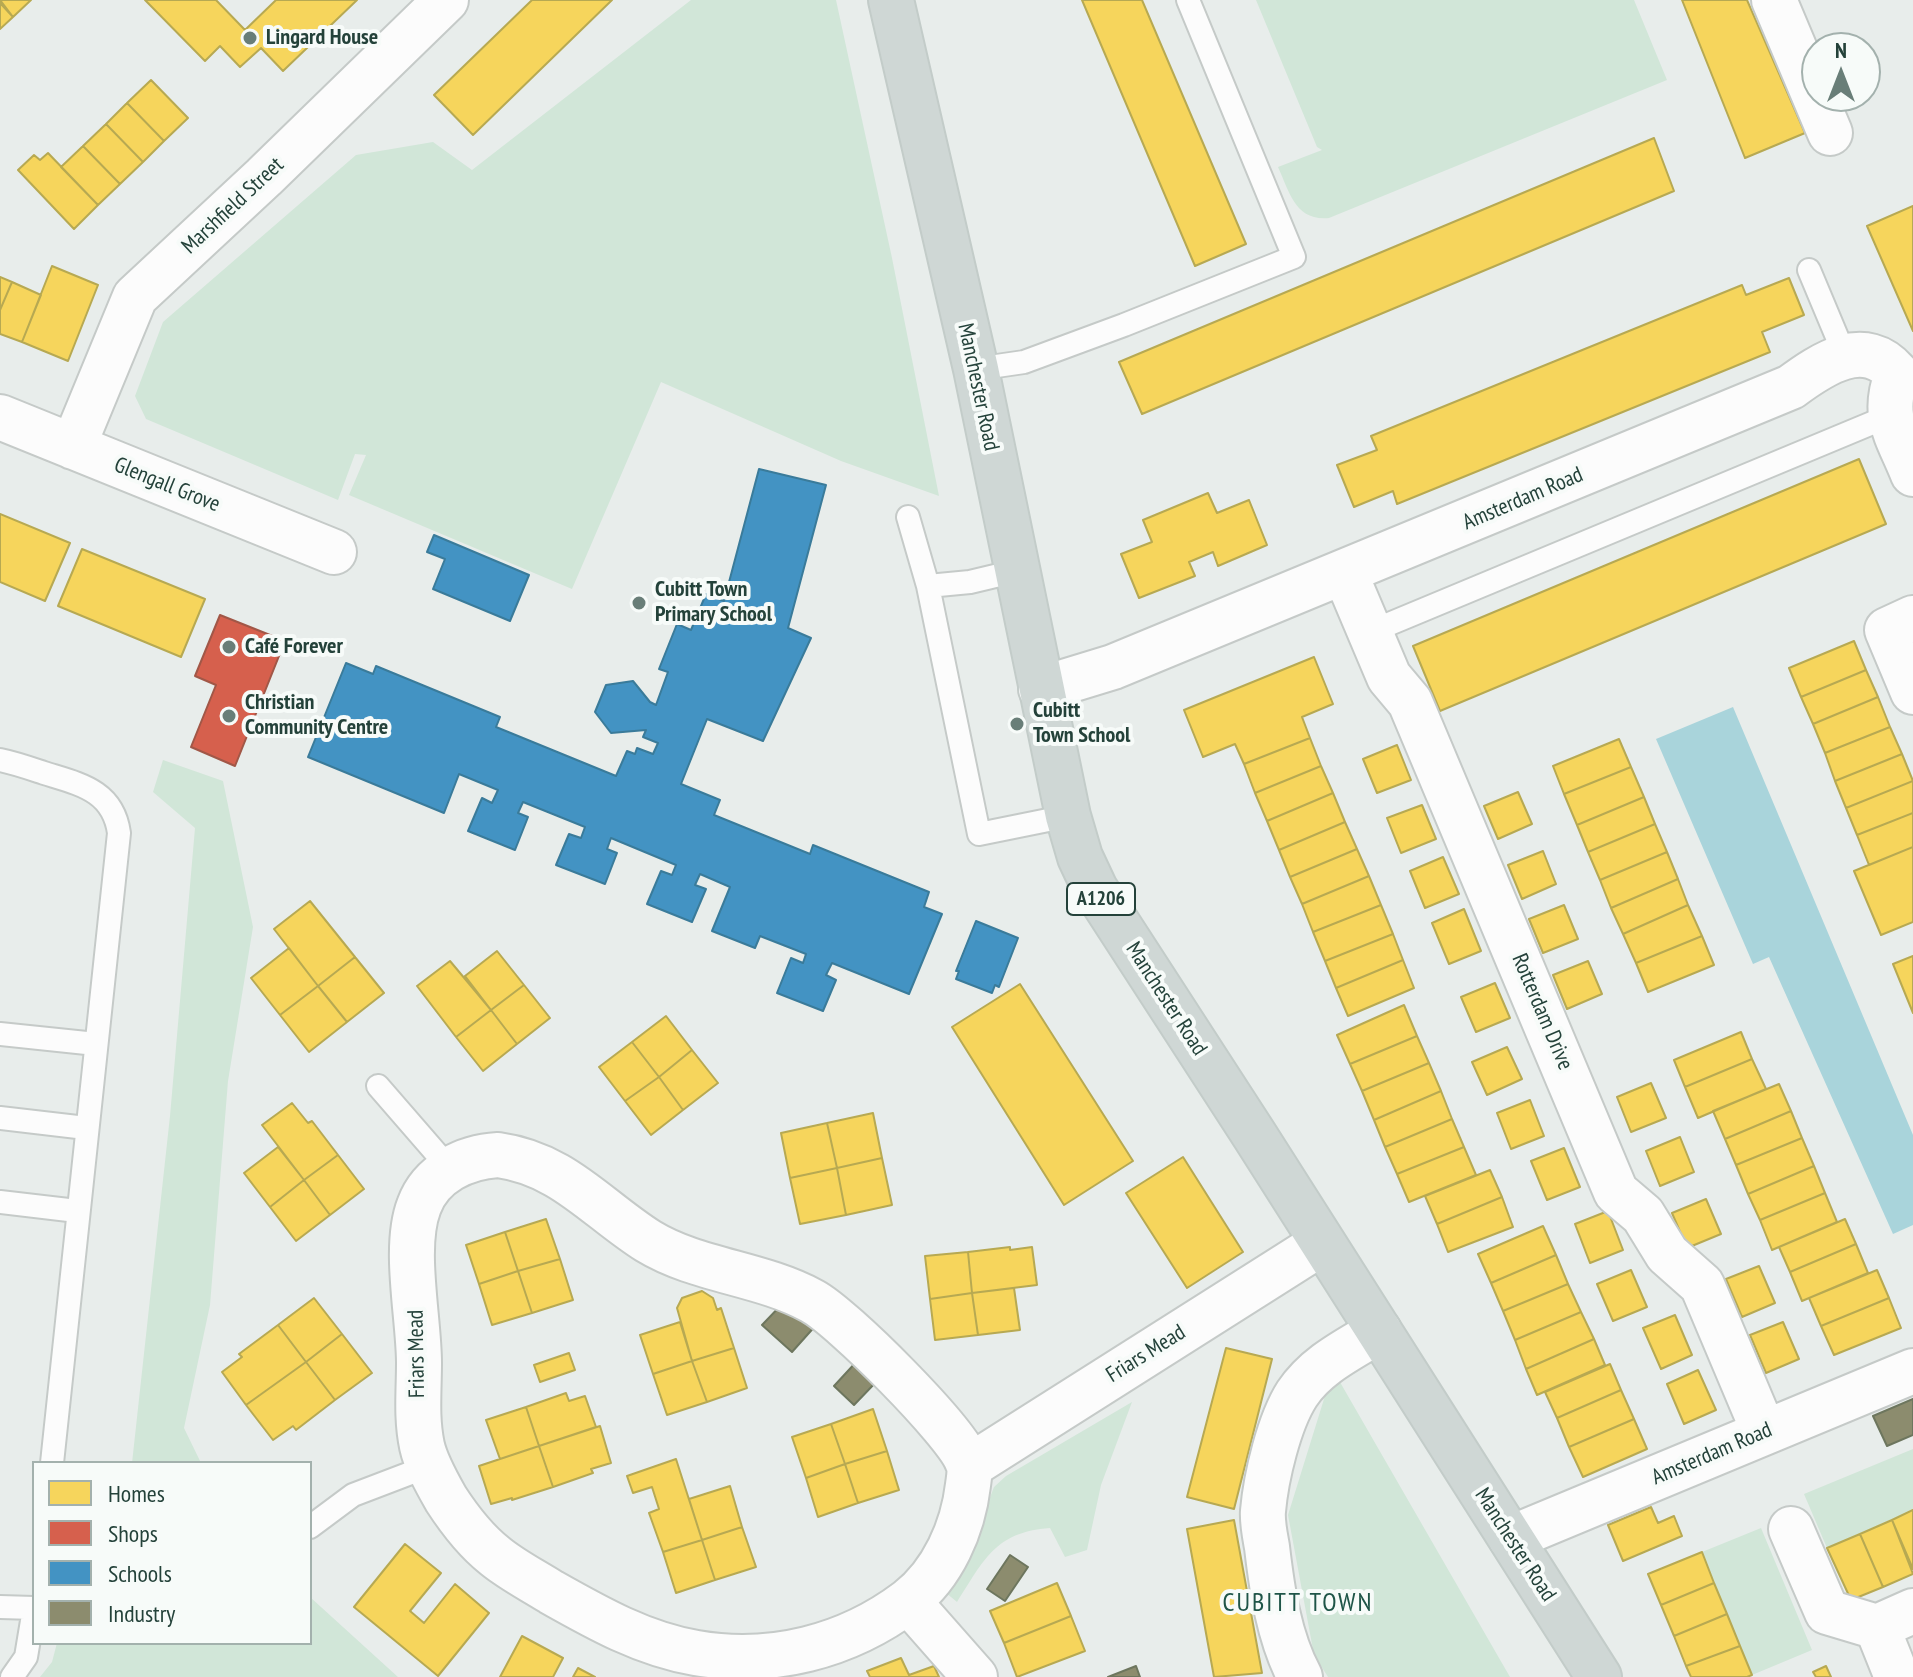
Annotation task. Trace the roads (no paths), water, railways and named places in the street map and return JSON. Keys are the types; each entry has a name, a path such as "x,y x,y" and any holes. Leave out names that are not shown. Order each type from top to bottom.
{"main road":[{"name":"Manchester Road","path":"891,0 976,369 1068,816 1080,857 1095,889 1599,1677"}],"street":[{"name":"Marshfield Street","path":"73,447 135,297 446,0"},
{"path":"1774,0 1830,133"},
{"path":"1845,356 1867,355 1905,370 1888,404 1889,416 1913,474"},
{"name":"Amsterdam Road","path":"1041,689 1113,667 1345,573 1791,387 1816,369 1845,356"},
{"name":"Glengall Grove","path":"0,417 334,552"},
{"name":"Rotterdam Drive","path":"1345,573 1389,677 1410,702 1616,1192 1643,1215 1667,1254 1702,1285 1764,1432"},
{"path":"1913,618 1887,630 1913,692"},
{"name":"Friars Mead","path":"498,1155 532,1162 562,1176 650,1242 712,1266 778,1284 815,1302 842,1322 957,1441 970,1466 966,1500 957,1532 945,1557 924,1587 908,1601 860,1630 774,1667 732,1657 694,1653 636,1638 564,1599 492,1554 448,1501 429,1466 423,1451 417,1413 419,1365 413,1240 420,1202 430,1186 450,1169 466,1160 498,1155"},
{"name":"Friars Mead","path":"970,1466 1322,1243"},
{"path":"1300,1677 1292,1663 1272,1590 1262,1513 1271,1466 1297,1394 1321,1367 1379,1331"},
{"name":"Amsterdam Road","path":"1511,1538 1913,1371"},
{"path":"1791,1529 1827,1612 1895,1619 1897,1677"},
{"path":"908,1601 975,1677"}],"lane":[{"path":"976,369 1024,362 1294,257 1188,0"},
{"path":"1809,270 1845,356"},
{"path":"1370,632 1889,416"},
{"path":"908,517 928,586 979,834 1068,816"},
{"path":"928,586 970,582 1016,571"},
{"path":"0,760 83,786 100,795 117,818 119,833 52,1461"},
{"path":"0,1034 96,1044"},
{"path":"378,1086 450,1169"},
{"path":"0,1118 86,1128"},
{"path":"0,1202 77,1211"},
{"path":"312,1526 353,1495 429,1466"},
{"path":"0,1607 32,1609"},
{"path":"12,1677 26,1657 32,1621"}],"water":[{"path":"1733,707 1913,1135 1913,1225 1893,1234 1769,957 1753,964 1656,739"}],"place":[{"name":"Lingard House","path":"250,38"},
{"name":"Cubitt Town Primary School","path":"639,603"},
{"name":"Café Forever","path":"229,647"},
{"name":"Christian Community Centre","path":"229,716"},
{"name":"Cubitt Town School","path":"1017,724"}],"district":[{"name":"CUBITT TOWN","path":"1298,1604"}]}
